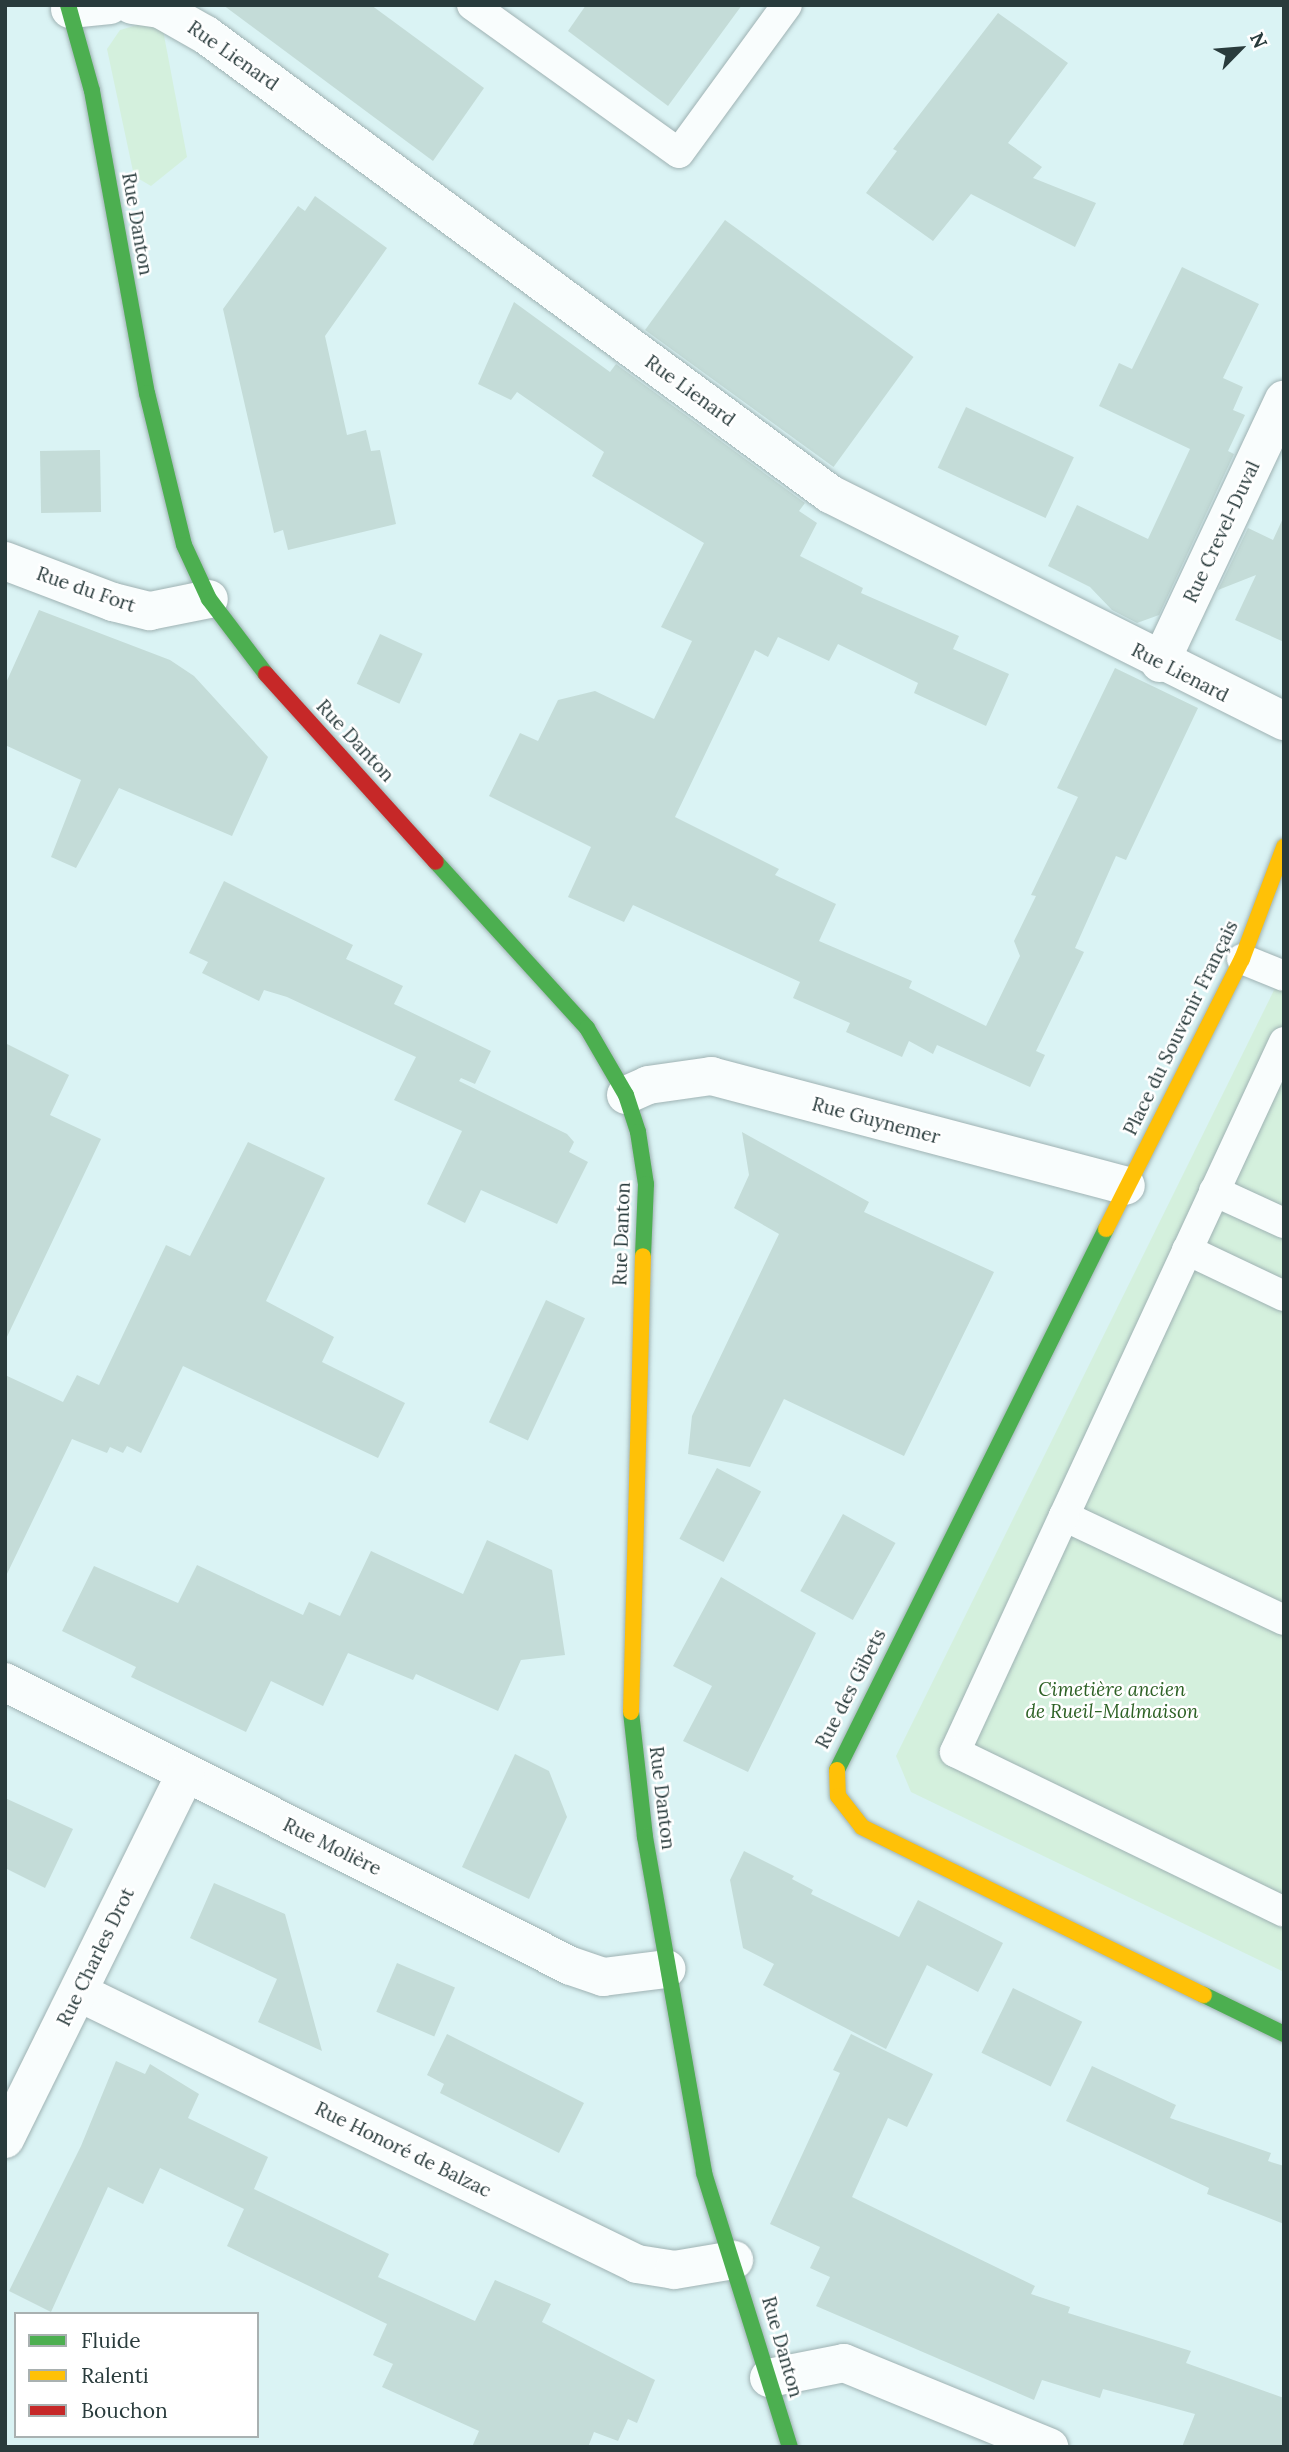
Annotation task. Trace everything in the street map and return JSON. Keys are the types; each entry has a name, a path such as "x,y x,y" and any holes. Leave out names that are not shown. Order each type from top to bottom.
{"street":[{"path":"69,7 110,5"},
{"name":"Rue Danton","path":"69,7 92,91 147,393 184,545 209,599 256,664 587,1028 626,1095 638,1132 646,1184 629,1629 631,1718 666,1969 704,2173 734,2260 790,2447"},
{"name":"Rue Lienard","path":"152,7 206,34 830,494 1160,663 1284,721"},
{"name":"Rue Crevel-Duval","path":"1160,663 1284,400"},
{"name":"Rue du Fort","path":"5,561 113,602 150,611 209,599"},
{"name":"Place du Souvenir Français","path":"1126,1186 1242,959 1284,847"},
{"name":"Rue Guynemer","path":"626,1095 648,1085 711,1076 1126,1186"},
{"name":"Rue des Gibets","path":"1126,1186 836,1765 838,1796 862,1827 1284,2034"},
{"name":"Rue Molière","path":"5,1682 571,1966 603,1978 666,1969"},
{"name":"Rue Charles Drot","path":"5,2139 80,1993 185,1774"},
{"name":"Rue Honoré de Balzac","path":"80,1993 637,2264 674,2270 734,2260"},
{"path":"769,2378 844,2363 1049,2447"}],"lane":[{"path":"472,5 679,153 787,5"},
{"path":"1242,959 1284,976"},
{"path":"1284,1042 955,1752 1284,1912"},
{"path":"1214,1191 1284,1223"},
{"path":"1187,1250 1284,1296"},
{"path":"1064,1516 1284,1620"}],"green space":[{"path":"144,23 163,30 187,157 151,186 134,176 107,49 120,30"},
{"name":"Cimetière ancien de Rueil-Malmaison","path":"1284,970 1284,1972 911,1792 896,1756"}],"building":[{"path":"223,5 371,5 484,88 433,161"},
{"path":"586,5 742,5 668,106 568,31"},
{"path":"998,13 1068,63 1008,143 1042,167 1033,178 1096,203 1075,247 971,194 933,241 866,193 897,151 893,149"},
{"path":"315,196 387,248 325,336 347,435 366,430 371,451 380,450 396,524 288,550 283,530 274,533 223,309 298,206 305,211"},
{"path":"725,220 914,357 834,467 645,330"},
{"path":"1182,267 1259,304 1223,378 1243,387 1233,410 1245,415 1228,451 1234,454 1159,615 1137,623 1112,610 1090,587 1048,566 1077,505 1148,539 1190,449 1099,406 1119,363 1132,369"},
{"path":"514,302 610,372 616,364 805,503 799,511 817,523 800,556 863,588 861,593 959,636 953,649 1009,674 986,726 914,693 918,683 838,644 829,661 778,637 768,657 755,650 675,817 779,869 775,875 836,904 819,941 912,981 909,988 986,1026 1020,956 1014,941 1036,896 1031,895 1078,797 1057,788 1115,668 1198,708 1126,860 1116,856 1075,948 1084,952 1036,1051 1045,1055 1030,1087 937,1045 933,1054 909,1041 902,1057 846,1032 850,1023 793,998 800,982 633,905 624,922 568,897 591,847 489,796 520,733 538,741 558,700 595,691 654,719 692,641 661,627 704,543 592,476 604,452 517,392 511,400 478,384"},
{"path":"966,407 1074,457 1046,518 938,468"},
{"path":"100,450 101,512 41,513 40,451"},
{"path":"1284,516 1284,642 1235,620 1256,575 1218,590 1248,528 1273,540"},
{"path":"39,610 170,660 194,676 268,757 232,836 119,788 76,868 51,857 81,780 5,745 5,685"},
{"path":"380,634 423,654 399,704 357,684"},
{"path":"224,881 353,945 346,959 403,986 394,1004 491,1051 475,1084 461,1078 459,1081 567,1134 574,1142 569,1152 588,1162 557,1224 481,1190 465,1223 427,1204 462,1131 394,1100 416,1057 287,997 264,990 259,1001 202,973 208,962 189,953"},
{"path":"5,1043 69,1075 50,1115 101,1139 5,1341"},
{"path":"742,1132 869,1202 864,1212 994,1272 904,1456 784,1399 750,1467 688,1454 692,1416 779,1234 734,1208 749,1175"},
{"path":"248,1142 325,1178 266,1301 334,1337 322,1362 405,1403 378,1458 183,1366 141,1453 127,1446 123,1453 110,1447 107,1453 72,1439 5,1578 5,1375 63,1402 77,1375 99,1385 166,1245 190,1256"},
{"path":"546,1300 585,1318 528,1441 489,1422"},
{"path":"717,1468 761,1491 724,1562 679,1539"},
{"path":"843,1514 895,1543 853,1620 800,1591"},
{"path":"487,1540 552,1570 565,1655 521,1660 498,1711 416,1674 413,1680 348,1653 323,1706 271,1681 246,1732 131,1677 136,1667 62,1631 94,1566 178,1603 197,1565 303,1615 309,1602 340,1616 371,1551 463,1594"},
{"path":"721,1577 816,1633 748,1772 683,1741 712,1686 673,1666"},
{"path":"515,1754 549,1771 567,1817 529,1899 462,1867"},
{"path":"5,1798 73,1829 45,1888 5,1868"},
{"path":"744,1851 794,1876 792,1879 813,1890 811,1894 899,1937 918,1900 1003,1943 978,1992 927,1965 886,2049 763,1985 774,1964 743,1948 730,1880"},
{"path":"214,1883 285,1914 322,2051 258,2022 277,1979 190,1938"},
{"path":"397,1963 455,1988 434,2036 376,2012"},
{"path":"1013,1988 1082,2022 1051,2086 981,2053"},
{"path":"447,2034 584,2103 559,2153 440,2093 444,2084 427,2075"},
{"path":"851,2034 933,2074 907,2127 888,2118 852,2197 1035,2286 1031,2294 1070,2307 1068,2313 1191,2351 1186,2363 1284,2398 1284,2447 1182,2447 1195,2414 1103,2389 1100,2398 1042,2380 1034,2400 816,2306 830,2277 810,2268 820,2247 770,2224 840,2073 833,2070"},
{"path":"116,2061 145,2074 150,2064 199,2094 188,2118 268,2157 254,2189 389,2254 378,2277 475,2321 495,2280 551,2304 542,2322 655,2380 637,2423 628,2419 618,2441 594,2432 588,2447 472,2447 479,2431 382,2387 393,2364 373,2355 387,2324 227,2246 244,2209 160,2168 143,2204 108,2187 51,2312 9,2291 81,2146"},
{"path":"1092,2066 1176,2105 1170,2118 1271,2153 1268,2161 1284,2166 1284,2224 1207,2194 1209,2188 1066,2121"}],"traffic: fast":[{"path":"68,5 92,91 147,393 184,545 209,599 266,674"},
{"path":"436,862 587,1028 626,1095 638,1132 646,1184 643,1256"},
{"path":"837,1770 1106,1229"},
{"path":"631,1712 645,1837 704,2173 790,2447"},
{"path":"1204,1995 1284,2034"}],"traffic: slow":[{"path":"1106,1229 1242,959 1284,847"},
{"path":"631,1712 643,1256"},
{"path":"837,1770 838,1796 862,1827 1204,1995"}],"traffic: jam":[{"path":"266,674 436,862"}]}
